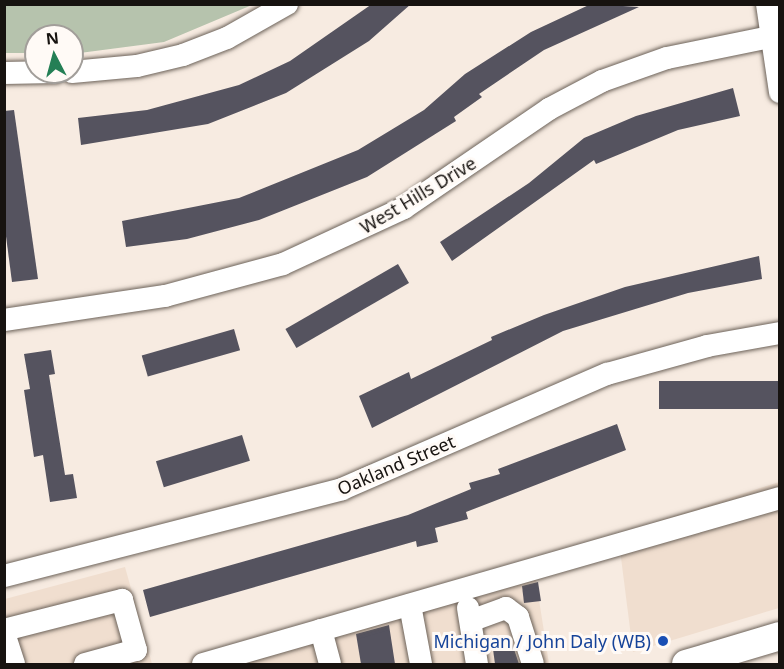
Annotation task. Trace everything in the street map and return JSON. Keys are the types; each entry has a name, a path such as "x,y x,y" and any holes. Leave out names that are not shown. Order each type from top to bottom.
{"main road":[{"path":"686,664 780,636"}],"street":[{"path":"84,71 136,66 183,55 227,38 287,4"},
{"path":"767,4 776,36 780,92"},
{"name":"West Hills Drive","path":"4,320 165,296 283,264 404,208 549,109 602,81 667,58 776,36"},
{"path":"4,73 24,73"},
{"name":"Oakland Street","path":"4,576 342,489 607,374 706,346 780,333"},
{"path":"203,664 780,498"},
{"path":"461,590 473,620 477,664"},
{"path":"10,664 4,632 122,600 136,650 85,664"},
{"path":"411,604 421,664"},
{"path":"473,620 506,608 518,617 533,664"},
{"path":"321,630 330,664"}],"shaded area":[{"path":"779,482 779,608 633,652 618,534"},
{"path":"533,561 549,664 181,664"},
{"path":"125,567 152,664 5,664 5,599"}],"green space":[{"path":"5,4 252,5 164,42 84,52 84,24 24,24 24,53 5,53"}],"building":[{"path":"372,4 411,4 369,41 286,93 208,124 81,145 78,118 147,110 239,85 290,61"},
{"path":"591,4 639,7 544,50 479,94 482,97 454,117 456,121 367,177 259,220 187,239 126,247 122,221 239,198 358,150 424,110 465,74 531,32"},
{"path":"733,88 740,116 678,130 596,164 594,160 452,261 440,242 529,183 584,138 636,116"},
{"path":"14,110 38,279 12,282 4,221 4,111"},
{"path":"759,256 762,279 688,293 563,331 372,428 359,396 409,372 411,379 492,340 491,337 544,315 625,287"},
{"path":"398,264 409,283 296,348 285,329"},
{"path":"234,329 240,350 148,377 142,355"},
{"path":"51,350 55,374 49,375 65,475 73,474 77,498 50,502 43,455 34,457 24,390 30,389 24,354"},
{"path":"659,381 780,381 780,409 659,409"},
{"path":"617,424 626,450 466,512 468,519 435,528 438,542 417,547 416,541 150,617 143,590 408,515 471,489 469,483 500,474 498,469"},
{"path":"242,435 250,461 164,487 156,461"},
{"path":"538,582 541,601 524,603 522,586"},
{"path":"389,625 395,664 361,664 356,634"},
{"path":"511,640 519,664 495,664 492,642"}],"place":[{"name":"Michigan / John Daly (WB)","path":"663,641"}]}
